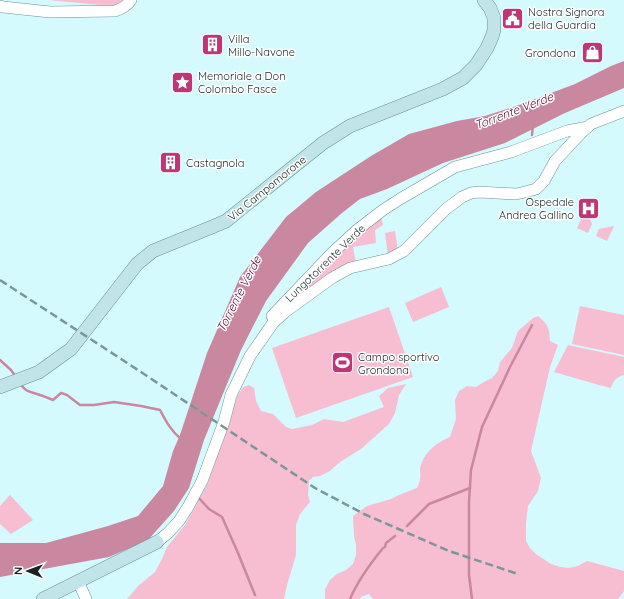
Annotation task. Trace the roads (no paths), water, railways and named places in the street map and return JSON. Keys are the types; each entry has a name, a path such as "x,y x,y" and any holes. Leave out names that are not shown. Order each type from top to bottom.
{"main road":[{"name":"Via Campomorone","path":"0,387 39,372 71,348 137,264 153,251 226,221 323,143 350,126 443,89 463,78 476,65 484,54 494,30 494,18 490,8 484,0"},
{"path":"43,599 157,542"}],"street":[{"path":"0,6 50,12 115,11 121,10 127,6 131,0"},
{"path":"157,542 179,521 188,508 202,481 224,422 231,395 253,350 273,323 285,312 332,278 350,268 389,259 404,251 446,209 462,197 471,193 479,192 516,194 536,189 544,181 555,161 591,124 624,112"},
{"name":"Lungotorrente Verde","path":"253,350 262,331 273,314 332,253 357,230 383,210 455,167 511,152 567,131 587,128"},
{"path":"78,581 86,599"}],"water":[{"name":"Torrente Verde","path":"624,61 624,88 565,113 505,143 443,163 387,189 360,199 308,243 266,301 241,350 204,440 189,488 174,511 148,540 109,557 0,577 0,543 46,543 138,516 163,486 173,451 180,435 207,353 240,277 286,217 316,192 371,156 409,134 457,121 485,116 519,105 575,84"}],"waterway":[{"path":"532,135 533,125"},
{"path":"472,599 469,575 469,502 471,470 482,427 510,367 532,325"},
{"path":"0,360 16,377"},
{"path":"20,383 26,390 53,400 61,393 67,395 80,405 94,405 114,402 160,410 177,436 181,439"},
{"path":"407,526 429,504 470,488"},
{"path":"197,496 209,509 222,517 255,595"},
{"path":"350,599 369,566 385,547 386,543 395,536"}],"railway":[{"path":"0,280 315,488 364,514 449,551 518,574"}],"place":[{"name":"Nostra Signora della Guardia","path":"513,18"},
{"name":"Villa Millo-Navone","path":"213,45"},
{"name":"Grondona","path":"592,53"},
{"name":"Memoriale a Don Colombo Fasce","path":"183,82"},
{"name":"Castagnola","path":"171,163"},
{"name":"Ospedale Andrea Gallino","path":"589,208"},
{"name":"Campo sportivo Grondona","path":"343,363"}]}
